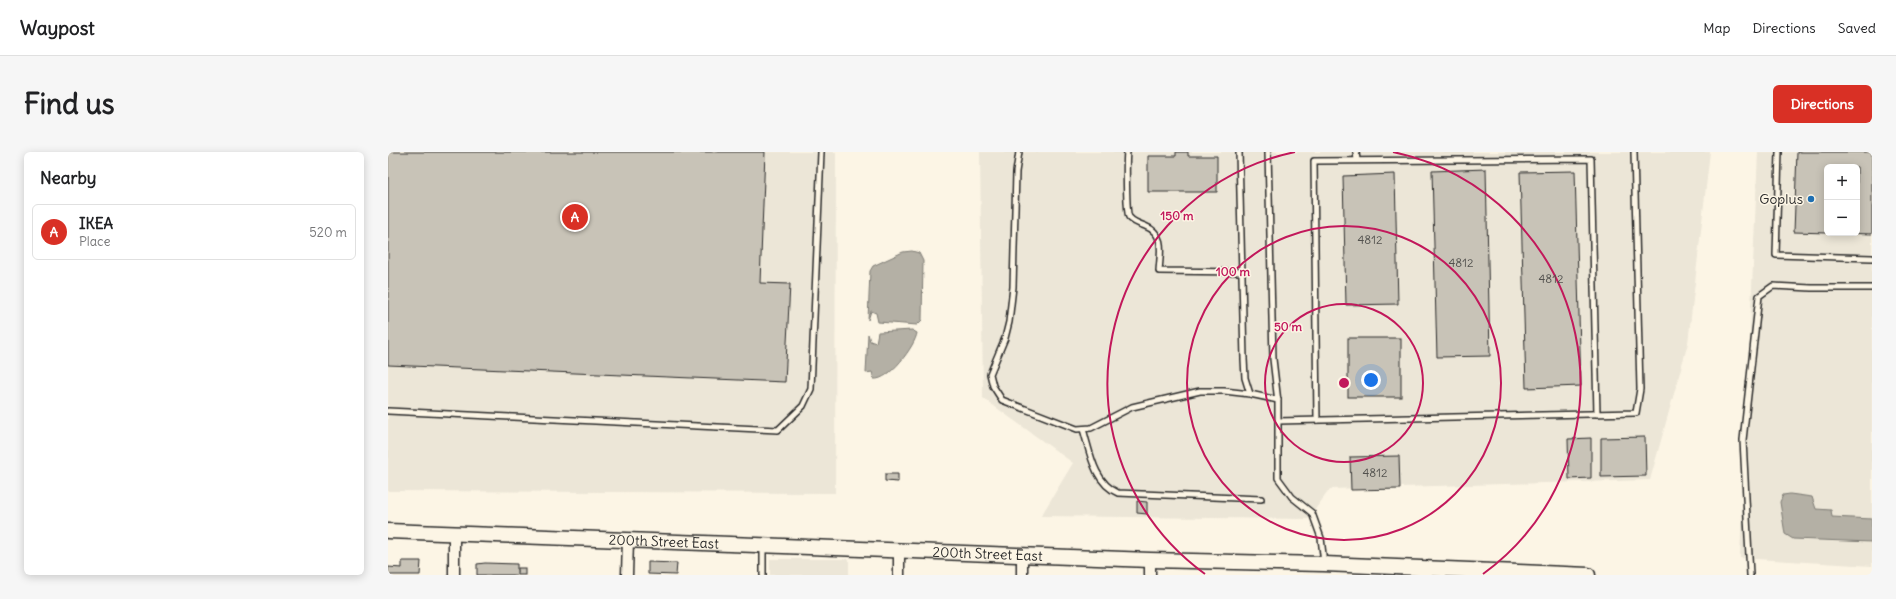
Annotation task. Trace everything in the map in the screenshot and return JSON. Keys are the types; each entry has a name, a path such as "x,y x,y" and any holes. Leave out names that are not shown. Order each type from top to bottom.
{"street":[{"name":"200th Street East","path":"388,531 1022,554 1324,570 1588,575"},
{"path":"454,534 454,575"},
{"path":"627,575 628,539"},
{"path":"898,575 899,549"},
{"path":"1022,554 1022,575"},
{"path":"1150,560 1150,575"}],"lane":[{"path":"388,411 778,430 803,406 811,389 821,152"},
{"path":"1019,152 1016,172 1013,287 1010,315 1005,338 990,374 993,386 1002,400 1077,429 1090,428 1132,407 1200,391 1224,391 1250,394 1278,400"},
{"path":"1127,152 1127,213 1135,223 1151,229 1157,233 1160,238 1159,271 1242,272"},
{"path":"1239,152 1245,372 1250,394"},
{"path":"1268,152 1273,359 1278,400 1278,478 1292,497 1312,513 1322,538 1324,570"},
{"path":"1356,152 1357,160"},
{"path":"1278,421 1636,413 1640,389 1634,152"},
{"path":"1779,152 1776,255 1872,258"},
{"path":"1317,420 1314,161 1357,160 1591,159 1596,414"},
{"path":"1750,575 1743,440 1759,296 1773,286 1811,288 1872,288"},
{"path":"1083,429 1099,477 1104,485 1118,493 1261,499"},
{"path":"763,544 763,575"}],"shaded area":[{"path":"388,152 836,152 835,493 388,491"},
{"path":"980,152 1710,152 1688,343 1650,480 1330,489 1308,519 1041,516 1073,463 983,398"},
{"path":"1758,152 1872,152 1872,566 1740,558"},
{"path":"912,251 919,253 923,261 922,320 917,325 878,322 876,313 871,311 868,320 870,271 873,266 903,252"},
{"path":"912,330 917,333 912,346 894,369 880,378 874,379 872,372 866,373 868,334 870,341 876,343 878,332"},
{"path":"1790,494 1812,497 1816,509 1831,510 1832,517 1872,519 1872,542 1793,539 1785,534 1780,502 1783,495"},
{"path":"770,559 849,559 849,575 770,575"}],"building":[{"path":"388,152 765,152 760,283 790,284 785,382 388,365"},
{"path":"1176,152 1188,152 1188,156 1217,156 1217,192 1148,192 1148,156 1176,156"},
{"name":"Goplus","path":"1797,152 1872,152 1872,234 1860,234 1860,164 1824,164 1824,233 1794,232"},
{"path":"1486,169 1490,356 1437,357 1432,171"},
{"path":"1575,171 1581,386 1526,388 1520,172"},
{"path":"1395,174 1398,304 1346,305 1343,176"},
{"path":"1348,338 1401,338 1401,397 1348,397"},
{"path":"1645,437 1646,476 1601,477 1601,438"},
{"path":"1591,438 1591,478 1569,479 1568,439"},
{"path":"1399,456 1400,489 1351,490 1350,457"},
{"path":"885,474 898,474 898,482 885,481"},
{"path":"1137,501 1147,502 1147,514 1137,513"},
{"path":"402,561 421,561 420,575 388,575 388,567 402,568"},
{"path":"648,562 677,563 676,575 648,574"},
{"path":"477,564 517,564 517,575 477,575"},
{"path":"518,568 525,568 525,575 518,575"}],"place":[{"name":"Goplus","path":"1811,199"},
{"name":"IKEA","path":"575,217"}]}
